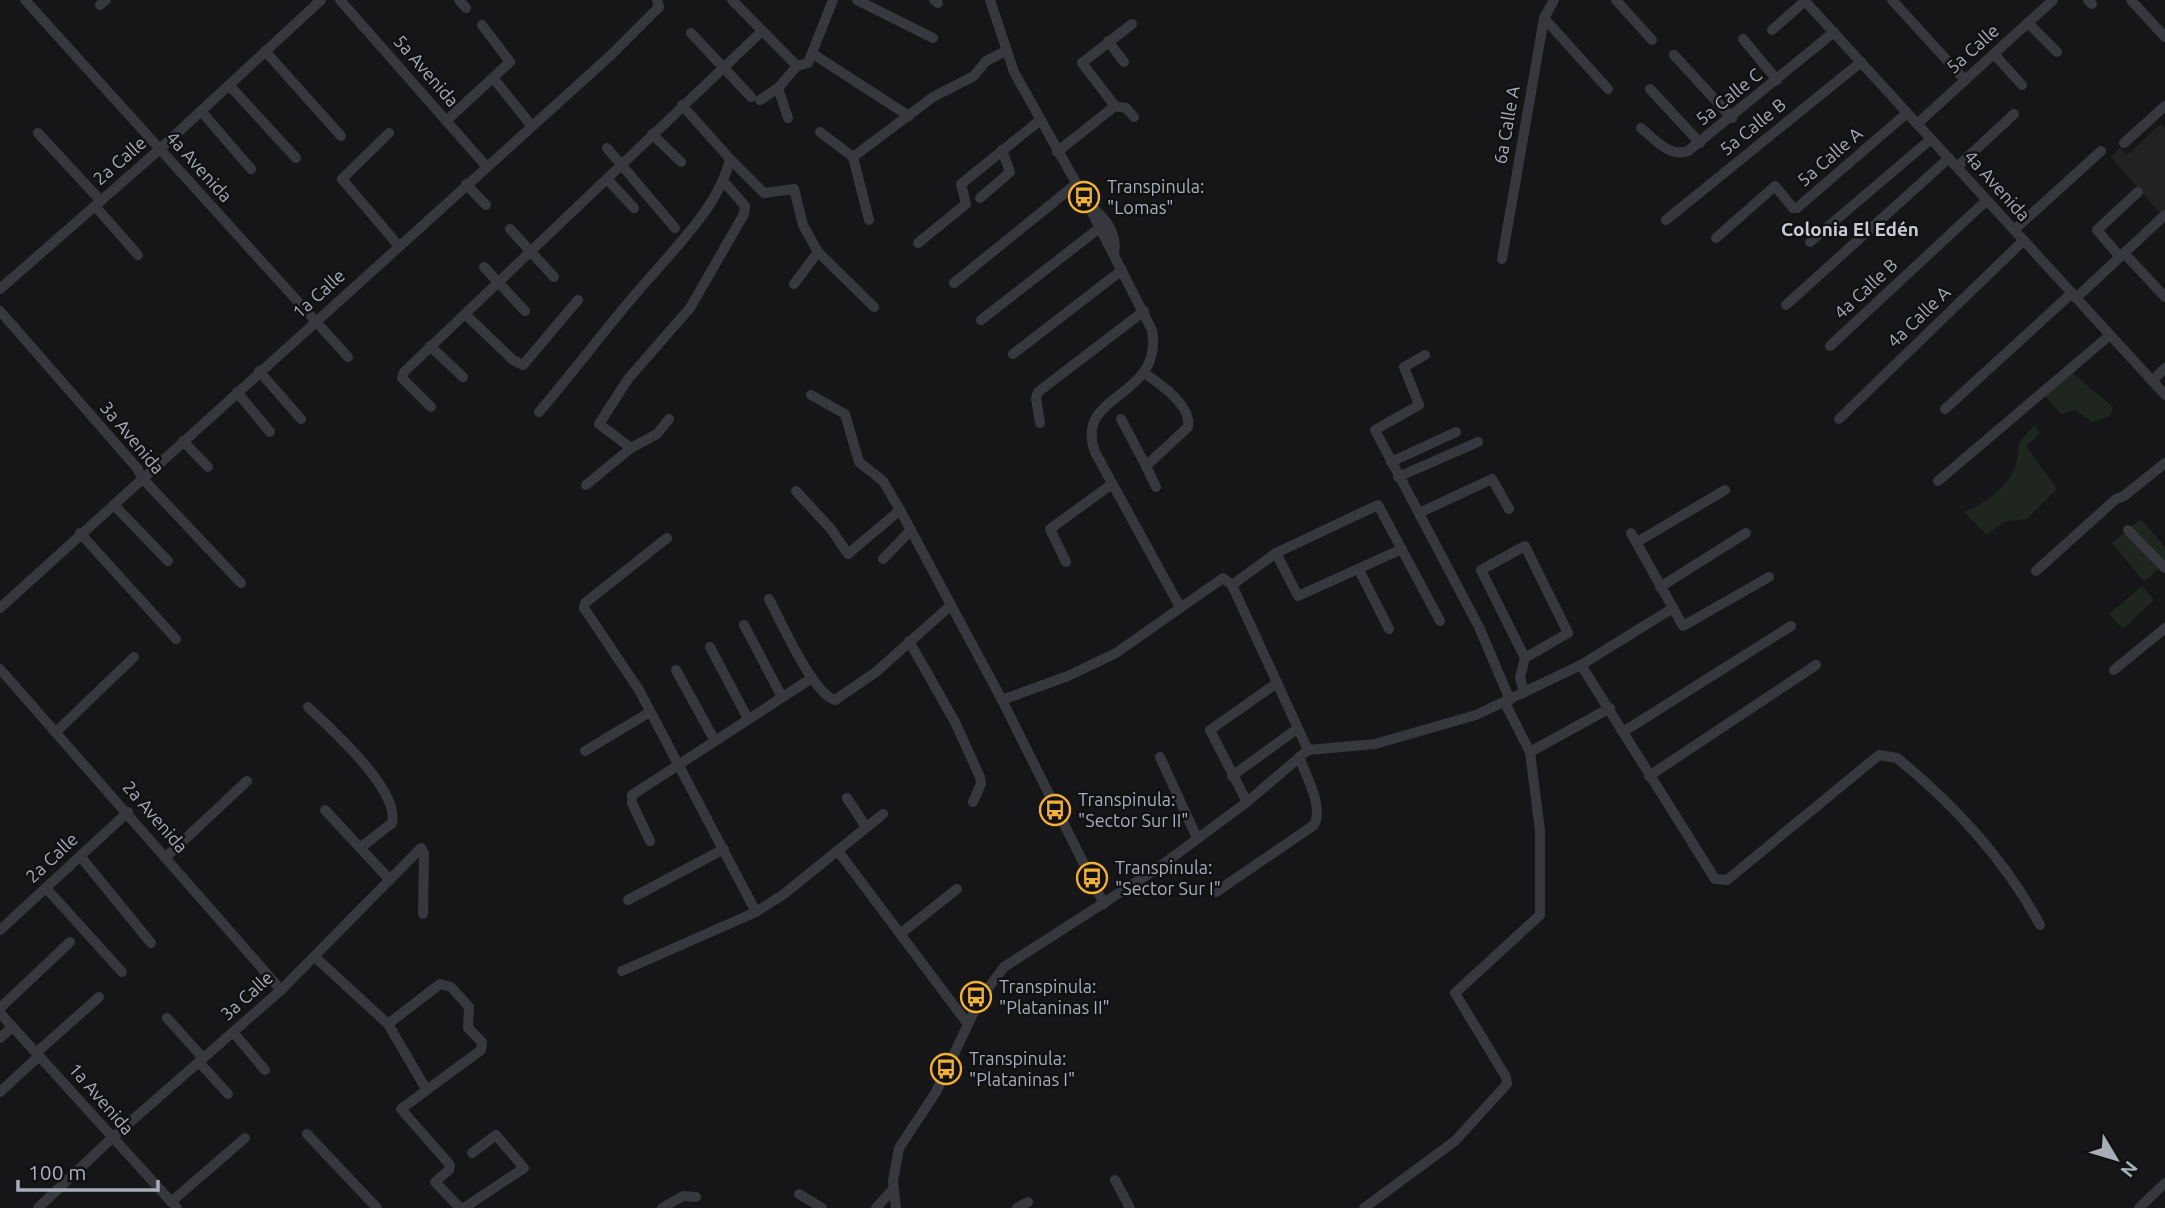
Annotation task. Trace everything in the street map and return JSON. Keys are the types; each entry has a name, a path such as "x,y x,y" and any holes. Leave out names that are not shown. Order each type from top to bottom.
{"street":[{"name":"4a Avenida","path":"25,0 348,357"},
{"name":"2a Calle","path":"0,289 160,149 321,0"},
{"name":"5a Avenida","path":"340,0 486,166"},
{"path":"732,0 797,66"},
{"path":"691,33 755,99 778,88 797,66 807,65 833,0"},
{"path":"857,0 933,38"},
{"path":"990,0 1006,51 1039,121 1144,311 1154,343 1144,373 1098,413 1090,426 1095,452 1181,607"},
{"name":"6a Calle A","path":"1502,260 1544,18 1554,0"},
{"path":"1616,0 1651,40"},
{"name":"4a Avenida","path":"1804,0 2165,395"},
{"path":"1772,30 1804,0"},
{"path":"1892,0 1965,80"},
{"name":"5a Calle","path":"1917,124 2053,0"},
{"path":"2131,0 2165,37"},
{"name":"1a Calle","path":"0,608 611,55 659,2"},
{"path":"1544,18 1608,89"},
{"path":"2028,23 2057,52"},
{"path":"1132,24 1084,59 1082,65 1115,106 1126,108 1134,117"},
{"path":"446,121 494,79 511,60 482,26"},
{"path":"431,407 401,377 430,346 532,252 682,105 762,32"},
{"name":"5a Calle C","path":"1641,128 1672,153 1683,153 1732,118 1834,32"},
{"path":"1743,39 1777,80"},
{"path":"1108,41 1124,62"},
{"path":"265,51 341,136"},
{"path":"853,157 945,89 974,76 985,62 1006,51"},
{"path":"813,54 909,116"},
{"path":"1994,54 2022,85"},
{"path":"1674,55 1732,118"},
{"name":"5a Calle B","path":"1666,219 1861,62"},
{"path":"494,79 531,125"},
{"path":"229,85 296,158"},
{"path":"778,88 788,118"},
{"path":"1650,89 1700,143"},
{"path":"682,105 764,193 794,189 802,222 818,252 874,307"},
{"path":"1057,152 1115,106"},
{"path":"2124,143 2165,106"},
{"path":"201,111 251,169"},
{"name":"5a Calle A","path":"1716,238 1775,186 1797,208 1907,113"},
{"path":"1957,167 2014,114"},
{"path":"918,243 966,204 960,185 1039,121"},
{"path":"820,132 853,157 869,220"},
{"path":"38,133 138,255"},
{"path":"389,133 342,177 398,246"},
{"path":"652,134 681,162"},
{"path":"1810,242 1931,139"},
{"path":"607,148 676,228"},
{"path":"980,198 1010,172 1002,150"},
{"path":"2014,230 2102,152"},
{"path":"1786,305 1949,158"},
{"path":"539,412 652,274 685,240 725,183 730,159"},
{"path":"607,179 634,208"},
{"path":"631,448 599,424 628,379 690,308 744,214 745,206 725,183"},
{"path":"466,184 486,205"},
{"path":"954,283 1076,184"},
{"path":"2138,192 2097,230 2165,297"},
{"name":"4a Calle B","path":"1830,346 1987,200"},
{"path":"1086,202 1106,222 1115,241 1114,254"},
{"path":"1945,409 2165,215"},
{"path":"509,229 554,277"},
{"path":"981,320 1098,229"},
{"name":"4a Calle A","path":"1839,419 2024,240"},
{"path":"794,284 818,252"},
{"path":"484,267 525,311"},
{"path":"1013,354 1122,270"},
{"path":"466,315 516,363 523,365 578,300"},
{"name":"3a Avenida","path":"0,311 137,468 142,478 241,583"},
{"path":"1040,423 1036,398 1038,392 1144,311"},
{"path":"1938,481 2110,335"},
{"path":"430,346 463,377"},
{"path":"1367,1207 1455,1141 1507,1084 1506,1077 1455,993 1540,915 1541,831 1530,752 1479,627 1375,429 1419,405 1404,367 1425,355"},
{"path":"2152,381 2165,368"},
{"path":"259,371 301,419"},
{"path":"1144,373 1170,392 1189,423 1146,466"},
{"path":"237,392 270,432"},
{"path":"811,395 845,414 859,462 883,481 900,510 1002,700 1104,904"},
{"path":"586,485 631,448 661,430 669,419"},
{"path":"1121,419 1156,487"},
{"path":"1391,462 1456,432"},
{"path":"183,441 208,467"},
{"path":"1398,477 1478,442"},
{"path":"2036,571 2116,499 2124,496 2165,463"},
{"path":"1419,513 1492,479 1509,509"},
{"path":"1066,562 1050,529 1112,484"},
{"path":"1725,490 1634,537 1684,626 1769,577"},
{"path":"796,492 827,524 848,554 900,510"},
{"path":"114,505 168,561"},
{"path":"1232,585 1276,553 1376,505 1381,507 1440,621"},
{"path":"883,559 911,530"},
{"path":"2129,530 2165,568"},
{"path":"80,533 176,639"},
{"path":"1660,587 1746,533"},
{"path":"667,538 584,606 680,764 756,912"},
{"path":"1524,693 1520,677 1525,658 1481,570 1525,546 1569,633 1525,658"},
{"path":"1276,553 1297,596 1402,549"},
{"path":"1359,570 1389,629"},
{"path":"1002,700 1092,666 1142,636 1219,578 1225,578 1232,585 1297,729 1318,817 1314,825 1216,892"},
{"path":"769,599 812,678 828,698 835,700 876,672 950,606"},
{"path":"896,1208 893,1189 899,1149 936,1092 967,1023 993,978 1004,967 1104,904 1197,838 1247,802 1304,754 1376,744 1463,719 1508,702 1581,664 1672,608"},
{"path":"744,625 782,697"},
{"path":"1623,732 1791,626"},
{"path":"2114,670 2165,628"},
{"path":"909,641 944,701 980,777 981,784 973,803"},
{"path":"710,647 748,719"},
{"path":"57,731 134,657"},
{"path":"1581,664 1712,876 1723,881 1880,755 1891,755 1957,811 2020,893 2040,925"},
{"path":"1649,776 1816,664"},
{"name":"2a Avenida","path":"0,669 128,812 281,990"},
{"path":"676,670 715,741"},
{"path":"650,841 631,797 812,678"},
{"path":"1247,802 1210,730 1277,683"},
{"path":"309,707 361,759 374,776 389,805 392,823 360,848"},
{"path":"1530,752 1610,708"},
{"path":"585,751 650,712"},
{"path":"1232,776 1297,729"},
{"path":"1160,757 1197,838"},
{"path":"166,857 247,781"},
{"path":"847,798 866,827"},
{"path":"325,810 390,880"},
{"name":"2a Calle","path":"0,930 128,812"},
{"path":"622,971 756,912 784,894 883,814"},
{"name":"3a Calle","path":"38,1208 112,1138 281,990 422,848 423,914"},
{"path":"628,900 723,849"},
{"path":"838,851 967,1023"},
{"path":"80,856 151,943"},
{"path":"46,888 122,972"},
{"path":"900,934 957,889"},
{"path":"0,1011 70,942"},
{"path":"315,957 388,1024 426,1089"},
{"path":"388,1024 430,989 445,983 468,1007 468,1028 482,1042 481,1050 401,1109 450,1165 449,1170 435,1182 462,1208 524,1168 495,1135 472,1153"},
{"path":"0,1091 99,998"},
{"name":"1a Avenida","path":"0,1011 174,1205"},
{"path":"167,1018 228,1094"},
{"path":"0,1038 12,1027"},
{"path":"233,1032 265,1070"},
{"path":"307,1134 377,1208"},
{"path":"174,1205 245,1138"},
{"path":"1115,1180 1130,1208"},
{"path":"2138,1208 2165,1183"},
{"path":"876,1208 893,1189"},
{"path":"799,1194 822,1208"},
{"path":"662,1208 683,1196 696,1197"},
{"path":"1017,1208 1028,1202"}],"shaded area":[{"path":"2161,124 2165,128 2165,208 2160,213 2111,157 2120,148 2127,155"},
{"path":"2072,373 2113,407 2110,416 2092,422 2075,410 2061,414 2044,395"},
{"path":"2034,425 2040,433 2026,446 2057,489 2027,519 2003,522 1987,535 1964,512 1985,501 2003,486 2015,467 2018,444"},
{"path":"2141,519 2165,547 2165,570 2162,566 2144,582 2112,543"},
{"path":"2142,586 2154,600 2123,629 2109,614"}],"place":[{"name":"Transpinula: \"Lomas\"","path":"1084,197"},
{"name":"Transpinula: \"Sector Sur II\"","path":"1055,810"},
{"name":"Transpinula: \"Sector Sur I\"","path":"1092,878"},
{"name":"Transpinula: \"Plataninas II\"","path":"976,997"},
{"name":"Transpinula: \"Plataninas I\"","path":"946,1069"}],"district":[{"name":"Colonia El Edén","path":"1850,229"}]}
